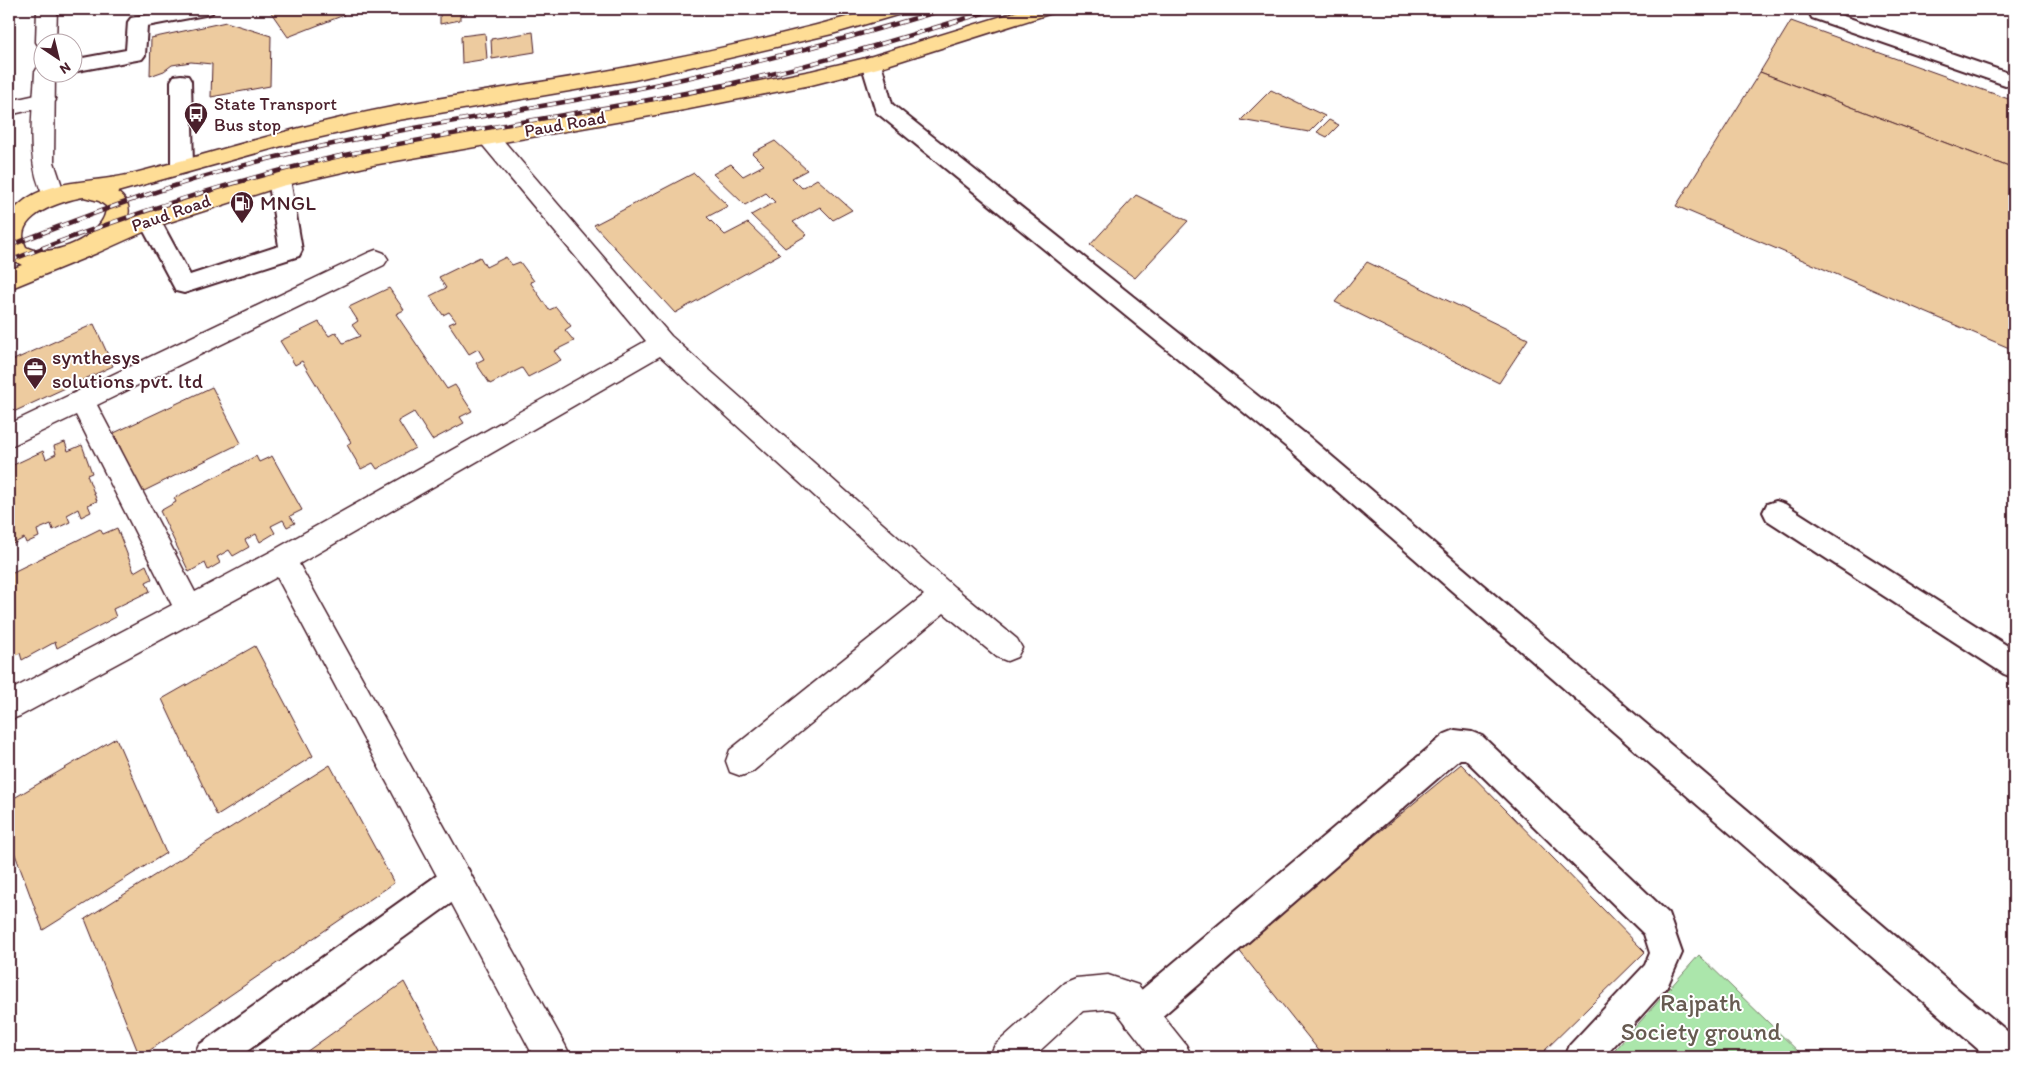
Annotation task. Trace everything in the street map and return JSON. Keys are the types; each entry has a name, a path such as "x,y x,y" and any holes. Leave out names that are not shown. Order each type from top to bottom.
{"main road":[{"name":"Paud Road","path":"18,216 54,195 124,183 282,139 387,115 634,73 822,30 897,9"},
{"name":"Paud Road","path":"58,259 149,220 279,179 373,157 756,90 811,78 871,63 1045,9"},
{"path":"84,190 99,191 110,196 117,204 118,214 113,225 103,237 89,247"},
{"path":"18,216 10,234 10,244 15,253 26,259 41,261 58,259"},
{"path":"9,280 58,259"}],"street":[{"path":"46,32 47,9"},
{"path":"45,82 43,162 54,195"},
{"path":"9,108 45,100"},
{"path":"488,138 662,342 944,596 1007,648"},
{"path":"9,436 376,259"},
{"path":"9,706 282,560 662,342"},
{"path":"82,401 189,610"},
{"path":"282,560 554,1057"},
{"path":"741,760 944,596"},
{"path":"1007,1057 1076,995 1108,992 1126,997 1174,1057"}],"lane":[{"path":"82,64 135,55 138,22 205,9"},
{"path":"1819,14 2014,82"},
{"path":"871,63 883,107 1299,443 2012,1057"},
{"path":"181,81 182,166"},
{"path":"149,220 184,285 291,250 279,179"},
{"path":"1776,512 2014,665"},
{"path":"1139,1014 1454,744 1472,746 1657,924 1666,953 1656,976 1582,1057"},
{"path":"211,1057 457,880"}],"green space":[{"name":"Rajpath Society ground","path":"1699,955 1804,1057 1609,1057"}],"building":[{"path":"277,9 339,9 344,15 288,37 270,11"},
{"path":"440,9 460,9 460,20 440,24"},
{"path":"1791,21 2014,101 2014,169 1760,72"},
{"path":"226,22 271,36 270,86 211,97 212,64 191,62 172,65 164,71 150,76 151,38"},
{"path":"533,32 535,52 492,59 491,39"},
{"path":"485,33 487,59 462,63 461,36"},
{"path":"1760,72 2014,169 2014,350 1676,206"},
{"path":"1271,90 1325,116 1309,132 1241,120"},
{"path":"1329,120 1339,125 1327,137 1317,132"},
{"path":"775,141 807,170 792,178 802,188 817,179 852,210 833,220 820,207 793,222 807,235 785,248 751,215 775,202 766,193 745,205 713,174 731,164 743,176 764,165 752,153"},
{"path":"694,173 728,206 707,217 725,235 748,223 780,254 675,313 594,225"},
{"path":"1136,195 1188,221 1135,278 1090,245"},
{"path":"480,257 486,267 506,257 512,265 520,262 534,281 530,282 549,310 556,307 571,326 565,330 574,341 554,351 561,360 528,377 522,368 490,384 476,363 484,359 478,349 469,354 449,324 456,321 449,312 443,315 430,296 446,288 439,277"},
{"path":"1367,262 1528,339 1499,383 1335,302"},
{"path":"389,288 404,310 396,314 447,389 455,385 472,411 460,417 464,423 432,440 414,412 398,421 415,448 377,469 373,463 361,469 347,445 351,442 302,361 295,365 280,341 319,322 329,336 336,332 343,343 360,336 352,325 358,321 349,307"},
{"name":"synthesys solutions pvt. ltd","path":"94,324 113,366 9,414 9,362"},
{"path":"212,387 241,443 140,493 114,433"},
{"path":"65,442 68,451 82,445 92,473 87,475 97,501 88,505 91,512 81,517 78,509 67,515 70,522 53,530 51,524 37,530 39,537 26,543 24,538 9,546 9,467 43,451 46,459 56,454 54,446"},
{"path":"256,456 259,462 272,456 302,510 290,516 295,523 287,527 283,520 271,526 275,533 260,542 256,534 245,540 249,547 233,556 229,550 217,557 220,563 208,570 205,563 189,572 160,511 176,502 174,498"},
{"path":"117,528 134,572 146,565 152,579 146,582 150,591 113,609 116,617 57,648 55,642 22,660 20,653 9,659 9,584 12,582 9,574 100,529 103,534"},
{"path":"255,646 313,756 217,816 162,699"},
{"path":"116,738 166,853 43,930 9,838 9,801"},
{"path":"1461,764 1645,952 1538,1057 1324,1057 1238,949"},
{"path":"330,765 394,883 140,1057 85,919"},
{"path":"404,982 444,1057 299,1057"}],"railway":[{"path":"9,246 139,198 205,176 272,158 365,137 683,79 796,51 946,9"},
{"path":"9,261 88,231 168,204 290,168 381,147 630,104 729,84 830,59 996,9"}],"place":[{"name":"State Transport Bus stop","path":"196,135"},
{"name":"MNGL","path":"242,224"},
{"name":"synthesys solutions pvt. ltd","path":"35,390"}]}
